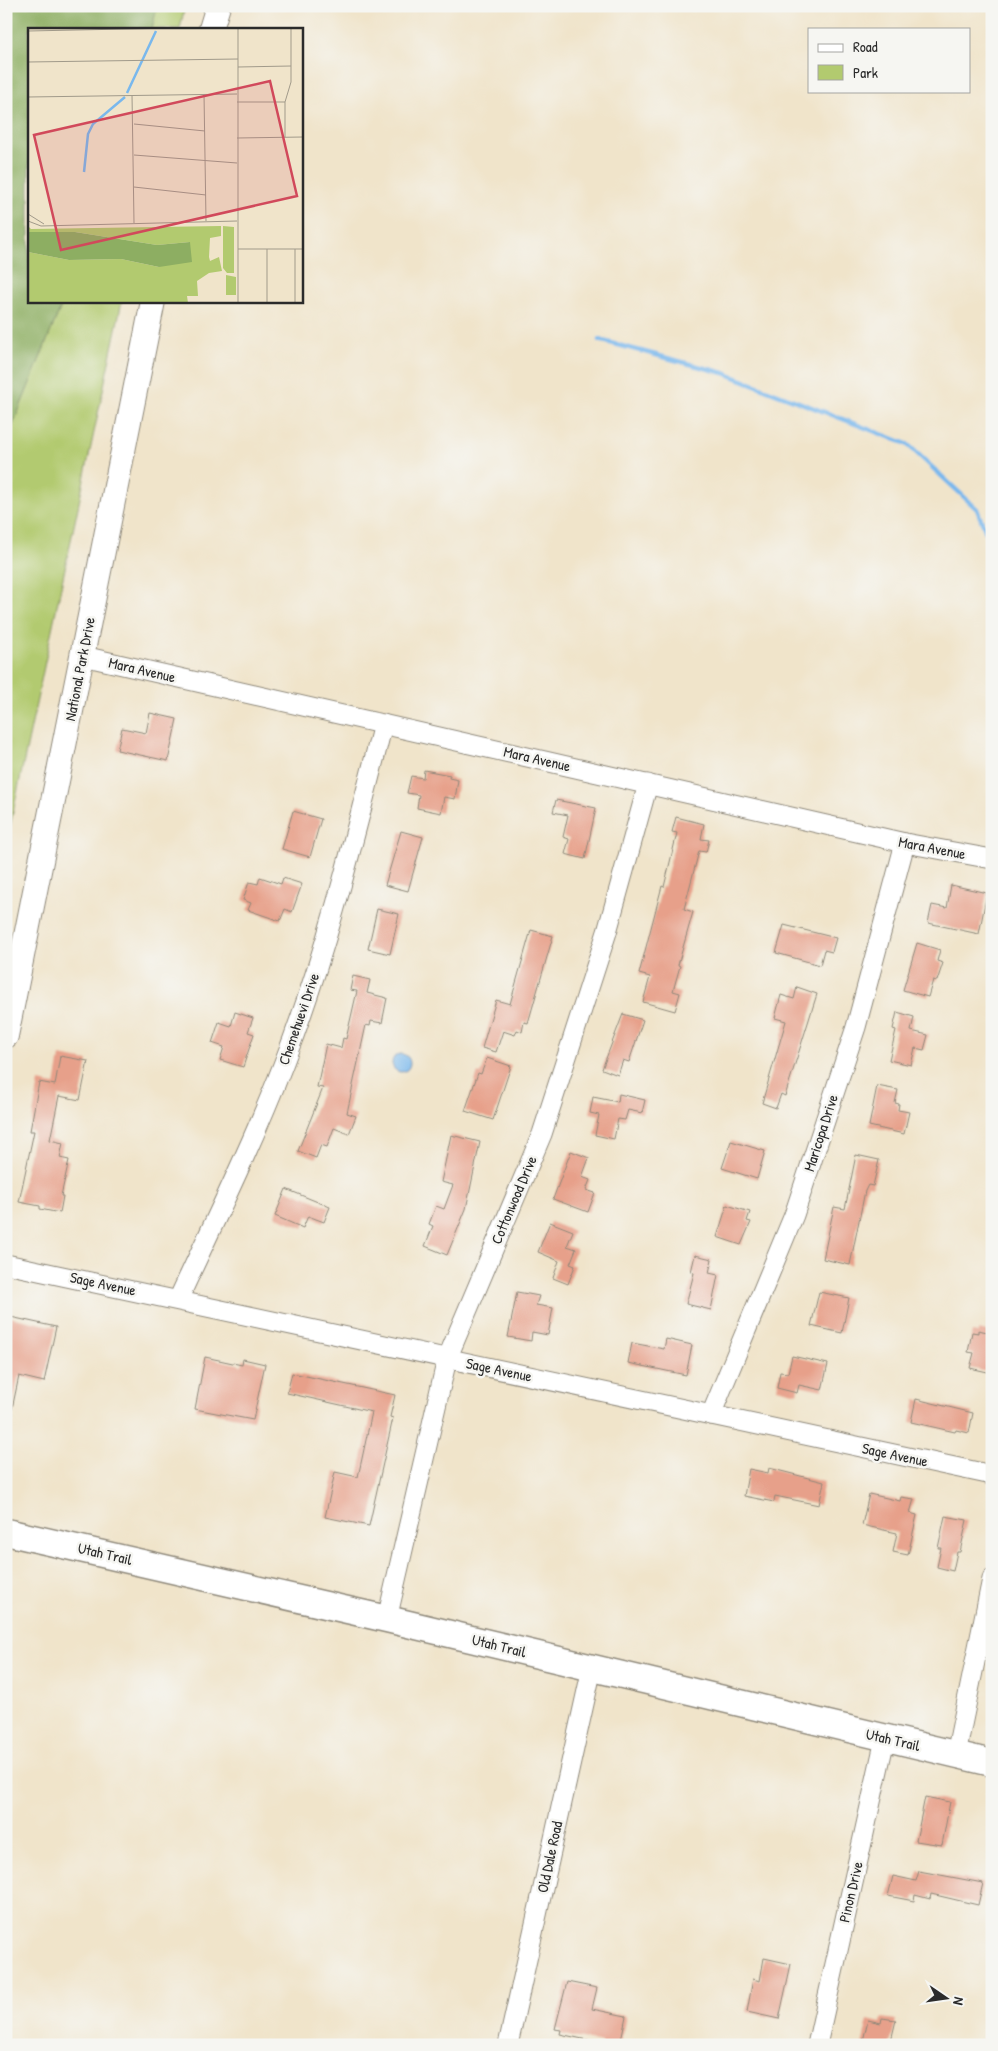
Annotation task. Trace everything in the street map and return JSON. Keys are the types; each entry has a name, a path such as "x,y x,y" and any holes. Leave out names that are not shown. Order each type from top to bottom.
{"main road":[{"name":"Utah Trail","path":"6,1532 387,1618 992,1763"}],"street":[{"path":"207,28 212,6"},
{"path":"211,28 218,6"},
{"name":"National Park Drive","path":"6,1036 153,302"},
{"name":"Mara Avenue","path":"83,656 905,843 992,859"},
{"name":"Chemehuevi Drive","path":"178,1300 252,1142 284,1064 311,984 350,854 383,724"},
{"name":"Cottonwood Drive","path":"387,1618 447,1359 542,1134 607,932 648,784"},
{"name":"Maricopa Drive","path":"711,1415 794,1215 856,1027 905,843"},
{"name":"Sage Avenue","path":"6,1264 992,1475"},
{"path":"956,1754 992,1579"},
{"name":"Old Dale Road","path":"508,2045 592,1668"},
{"name":"Pinon Drive","path":"817,2045 886,1739"}],"green space":[{"path":"6,6 157,6 152,28 28,28 28,302 63,302 6,442"},
{"path":"157,6 185,6 180,28 152,28"},
{"path":"63,302 122,302 6,845 6,442"}],"water":[{"path":"401,1054 407,1057 410,1063 407,1069 401,1072 395,1069 392,1063 395,1057"}],"building":[{"path":"150,713 177,719 168,761 117,750 122,728 146,733"},
{"path":"424,770 450,775 449,778 458,780 455,799 444,797 441,813 417,808 419,795 407,793 411,776 423,778"},
{"path":"556,800 596,808 585,859 565,854 569,839 563,837 568,815 553,812"},
{"path":"293,811 321,819 310,857 282,849"},
{"path":"676,817 704,824 701,839 709,840 706,852 699,851 684,909 693,912 678,965 680,966 673,991 680,993 675,1011 643,1002 650,977 639,974 677,833 672,832"},
{"path":"401,831 423,837 408,891 385,885"},
{"path":"260,877 281,884 283,878 302,884 292,912 285,909 280,921 248,910 251,903 243,900 249,882 258,884"},
{"path":"951,885 987,893 979,934 928,923 932,905 947,908"},
{"path":"377,909 399,914 390,954 368,949"},
{"path":"784,925 836,938 832,952 824,950 820,965 776,953"},
{"path":"531,930 553,936 528,1023 524,1022 522,1032 517,1030 515,1035 503,1031 496,1052 482,1048 496,1000 510,1004"},
{"path":"917,943 940,950 937,961 943,963 937,981 933,980 928,997 903,990"},
{"path":"353,976 370,980 367,993 387,998 382,1023 371,1021 370,1026 366,1025 347,1113 356,1116 349,1134 334,1128 327,1147 321,1145 316,1158 298,1151 323,1088 317,1087 326,1044 341,1048 343,1038 346,1039 357,991 350,990"},
{"path":"797,987 817,994 785,1096 781,1094 776,1108 762,1103 786,1021 775,1018 781,995 794,999"},
{"path":"235,1012 253,1018 248,1032 254,1034 243,1067 220,1060 224,1047 212,1043 219,1022 231,1026"},
{"path":"897,1012 914,1017 911,1031 928,1035 924,1050 915,1048 911,1065 889,1060 896,1030 893,1029"},
{"path":"623,1014 643,1020 629,1062 623,1060 618,1075 602,1069"},
{"path":"60,1056 88,1061 80,1100 59,1096 50,1140 63,1143 60,1158 69,1160 61,1196 63,1196 60,1213 40,1209 40,1206 19,1202 34,1131 30,1131 39,1082 55,1085"},
{"path":"487,1058 511,1066 493,1120 465,1111 478,1073 481,1074"},
{"path":"877,1086 898,1090 895,1103 899,1104 898,1110 909,1112 904,1134 869,1126"},
{"path":"619,1094 645,1100 642,1113 628,1110 625,1120 618,1119 614,1139 595,1135 599,1115 590,1113 593,1097 618,1102"},
{"path":"451,1135 480,1142 466,1209 447,1255 425,1246 433,1226 429,1224 436,1206 444,1209 453,1185 441,1182"},
{"path":"731,1141 765,1151 757,1179 722,1168"},
{"path":"571,1151 589,1158 582,1177 590,1180 586,1190 595,1193 588,1212 553,1199"},
{"path":"856,1155 879,1160 873,1186 868,1185 865,1191 850,1265 823,1259 834,1207 845,1209"},
{"path":"286,1189 330,1207 324,1222 308,1216 303,1228 275,1216"},
{"path":"727,1205 750,1212 747,1221 751,1222 741,1245 717,1237"},
{"path":"550,1222 573,1231 567,1246 576,1249 570,1264 575,1266 568,1284 553,1278 559,1261 538,1252"},
{"path":"695,1255 712,1259 709,1273 718,1275 711,1310 686,1304 694,1273 691,1272"},
{"path":"517,1292 539,1296 536,1305 553,1308 548,1335 532,1332 531,1341 508,1337"},
{"path":"819,1292 849,1298 842,1333 811,1326"},
{"path":"6,1316 56,1327 44,1382 19,1376 12,1409 6,1408"},
{"path":"978,1330 992,1333 992,1373 970,1368 974,1353 968,1352 972,1332 978,1333"},
{"path":"666,1339 692,1345 686,1375 628,1363 632,1343 664,1349"},
{"path":"792,1356 828,1364 822,1390 799,1385 797,1393 777,1388 780,1372 788,1373"},
{"path":"205,1357 242,1365 243,1359 265,1364 253,1420 195,1409"},
{"path":"292,1373 395,1395 390,1417 393,1418 369,1526 325,1517 335,1472 358,1477 372,1412 287,1393"},
{"path":"916,1399 973,1413 969,1433 956,1430 955,1432 911,1422"},
{"path":"769,1468 824,1482 819,1505 775,1496 774,1502 744,1496 749,1469 768,1473"},
{"path":"869,1494 900,1501 901,1497 914,1499 910,1513 917,1515 908,1555 893,1552 897,1533 862,1525"},
{"path":"945,1516 967,1520 960,1552 957,1552 953,1571 937,1567 941,1548 938,1548"},
{"path":"925,1797 950,1802 942,1845 916,1841"},
{"path":"919,1871 983,1883 978,1905 931,1894 930,1899 915,1895 914,1901 888,1896 893,1876 916,1881"},
{"path":"764,1958 791,1964 779,2019 747,2012 753,1979 760,1981"},
{"path":"567,1982 597,1988 592,2009 626,2016 620,2045 601,2045 601,2043 560,2034 561,2030 555,2029"},
{"path":"882,2018 896,2020 890,2045 862,2045 868,2020 881,2023"}],"waterway":[{"path":"599,340 724,373 907,444 977,509 992,548"}]}
